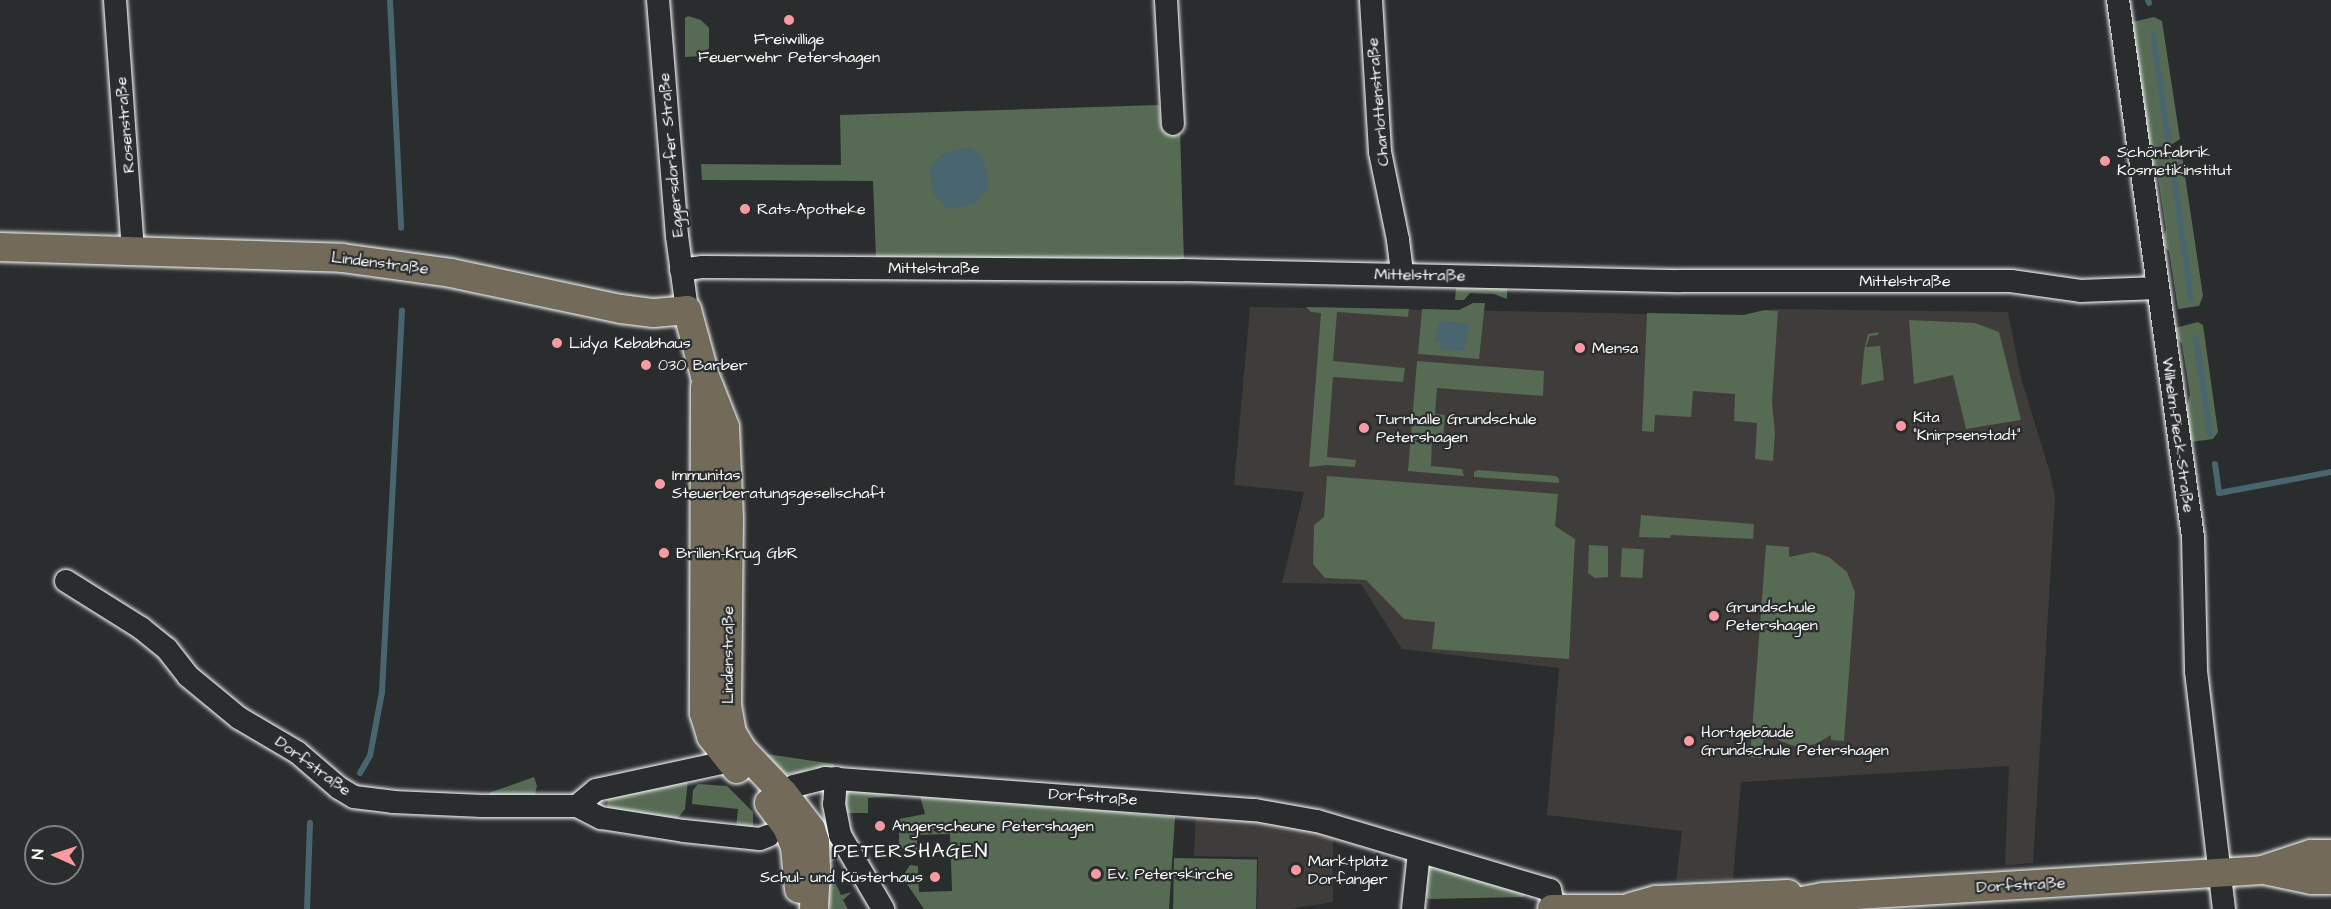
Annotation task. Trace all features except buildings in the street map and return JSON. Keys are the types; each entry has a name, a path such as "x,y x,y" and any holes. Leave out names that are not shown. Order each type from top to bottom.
{"main road":[{"name":"Lindenstraße","path":"0,247 133,250 375,261 451,273 621,309 654,314 687,310 705,376 725,426 729,519 727,705 732,733 737,756 777,799 811,829 815,842 814,909"},
{"name":"Lindenstraße","path":"777,799 795,847 799,872 799,909"},
{"path":"2262,870 2311,854 2331,854"},
{"name":"Dorfstraße","path":"1553,909 1636,908 1656,900 1711,895 1769,894 1823,897 2262,870"},
{"path":"2262,870 2312,880 2331,880"},
{"name":"Dorfstraße","path":"1761,909 1823,897"}],"street":[{"name":"Rosenstraße","path":"115,0 133,250"},
{"name":"Eggersdorfer Straße","path":"658,0 681,270 687,310"},
{"path":"1166,0 1173,124"},
{"name":"Charlottenstraße","path":"1371,0 1380,152 1398,240 1402,275"},
{"name":"Wilhelm-Pieck-Straße","path":"2118,0 2193,537 2196,671 2224,909"},
{"name":"Mittelstraße","path":"681,270 703,267 1028,268 1680,281 2011,281 2080,291 2158,288"},
{"name":"Dorfstraße","path":"66,581 141,628 167,649 188,676 239,718 297,752 339,788 354,797 393,802 492,807 577,806 601,818 684,831 760,839 768,836"},
{"path":"577,806 596,790 737,756"},
{"path":"836,778 834,804 840,835 883,909"},
{"name":"Dorfstraße","path":"777,799 806,781 836,778 1255,810 1317,821 1550,890 1553,909"},
{"path":"1413,909 1419,852"}],"shaded area":[{"name":"Grundschule Petershagen","path":"1250,307 1611,313 1738,318 1775,309 2008,312 2021,378 2055,497 2033,863 2005,865 2009,766 1741,782 1733,879 1676,881 1682,831 1547,815 1559,668 1402,649 1361,584 1282,583 1304,492 1234,485"},
{"name":"Marktplatz Dorfanger","path":"1196,811 1333,834 1333,902 1289,909 1257,909 1258,857 1194,856"}],"green space":[{"path":"688,16 701,20 709,28 709,48 702,56 685,57 685,18"},
{"path":"2154,17 2162,21 2180,139 2171,145 2151,148 2146,146 2128,23"},
{"path":"1159,105 1161,127 1180,129 1184,262 876,257 873,181 702,180 701,164 841,165 840,115"},
{"path":"2172,153 2182,156 2203,296 2199,306 2178,309 2169,251 2160,244 2166,230 2158,177 2150,172 2148,163 2152,158"},
{"path":"1507,287 1507,299 1494,294 1470,293 1464,300 1455,300 1456,288"},
{"path":"1473,303 1485,303 1479,359 1418,354 1422,309 1459,310"},
{"path":"1306,307 1409,309 1408,317 1337,312 1333,361 1405,368 1403,382 1333,377 1327,457 1356,460 1355,467 1327,465 1309,467 1321,313 1311,312"},
{"path":"1765,310 1778,311 1772,401 1775,434 1773,461 1755,459 1757,423 1734,421 1735,394 1693,391 1691,417 1655,415 1654,432 1642,431 1647,313 1743,315"},
{"path":"1909,320 1975,323 1999,332 2021,420 1966,429 1953,375 1914,384"},
{"path":"2198,322 2203,325 2218,432 2213,439 2190,442 2185,412 2190,395 2182,344 2173,333 2175,328"},
{"path":"1879,332 1878,335 1870,336 1866,347 1880,346 1884,380 1861,385 1864,351 1868,334"},
{"path":"1417,361 1544,371 1543,396 1437,388 1435,414 1445,415 1443,440 1432,440 1431,466 1462,469 1464,476 1408,471"},
{"path":"1478,470 1556,476 1559,483 1474,477 1474,472"},
{"path":"1327,476 1558,494 1555,526 1575,539 1569,659 1432,649 1435,622 1404,619 1366,580 1325,578 1313,564 1314,525 1324,517"},
{"path":"1641,515 1754,524 1753,539 1671,535 1670,538 1639,537"},
{"path":"1589,545 1608,546 1608,577 1595,578 1588,573"},
{"path":"1766,545 1789,547 1789,557 1813,552 1829,557 1847,572 1855,592 1844,741 1831,740 1831,735 1816,744 1797,747 1780,741 1764,730 1762,758 1750,757"},
{"path":"1622,548 1644,549 1642,578 1620,577"},
{"path":"767,754 834,764 834,769 812,768 782,775 767,767"},
{"path":"534,777 537,786 534,798 491,799 489,793"},
{"path":"688,779 685,809 677,819 611,811 607,806 608,797"},
{"path":"698,784 727,786 753,812 753,829 736,828 738,809 692,804 693,790"},
{"path":"846,788 920,794 868,798 868,813 848,813 844,811"},
{"path":"929,794 1175,817 1169,909 924,909 902,877 910,865 918,866 919,892 952,891 950,834 917,835 917,854 907,854 899,844 899,819 925,814 920,796"},
{"path":"834,842 843,855 829,863 829,869 841,895 852,892 843,900 848,909 830,909 824,888 822,845"},
{"path":"1174,858 1257,859 1256,909 1173,909"},
{"path":"1432,863 1526,894 1523,897 1429,899 1425,896 1428,866"}],"water":[{"path":"972,148 984,159 989,188 977,202 954,209 946,207 933,194 929,169 942,154"},
{"path":"1454,321 1469,326 1464,351 1440,349 1440,342 1434,341 1439,322"}],"waterway":[{"path":"390,0 401,228"},
{"path":"2153,35 2168,138"},
{"path":"2173,171 2191,298"},
{"path":"360,773 370,756 382,692 402,311"},
{"path":"2196,339 2210,434"},
{"path":"2215,464 2219,493 2331,472"},
{"path":"307,909 310,823"}],"place":[{"name":"Freiwillige Feuerwehr Petershagen","path":"789,20"},
{"name":"Schönfabrik Kosmetikinstitut","path":"2105,161"},
{"name":"Rats-Apotheke","path":"745,209"},
{"name":"Lidya Kebabhaus","path":"557,343"},
{"name":"Mensa","path":"1580,348"},
{"name":"030 Barber","path":"646,365"},
{"name":"Kita \"Knirpsenstadt\"","path":"1901,426"},
{"name":"Turnhalle Grundschule Petershagen","path":"1364,428"},
{"name":"Immunitas Steuerberatungsgesellschaft","path":"660,484"},
{"name":"Brillen-Krug GbR","path":"664,553"},
{"name":"Grundschule Petershagen","path":"1714,616"},
{"name":"Hortgebäude Grundschule Petershagen","path":"1689,741"},
{"name":"Angerscheune Petershagen","path":"880,826"},
{"name":"Marktplatz Dorfanger","path":"1296,870"},
{"name":"Ev. Peterskirche","path":"1096,874"},
{"name":"Schul- und Küsterhaus","path":"935,877"}],"district":[{"name":"PETERSHAGEN","path":"911,851"}]}
